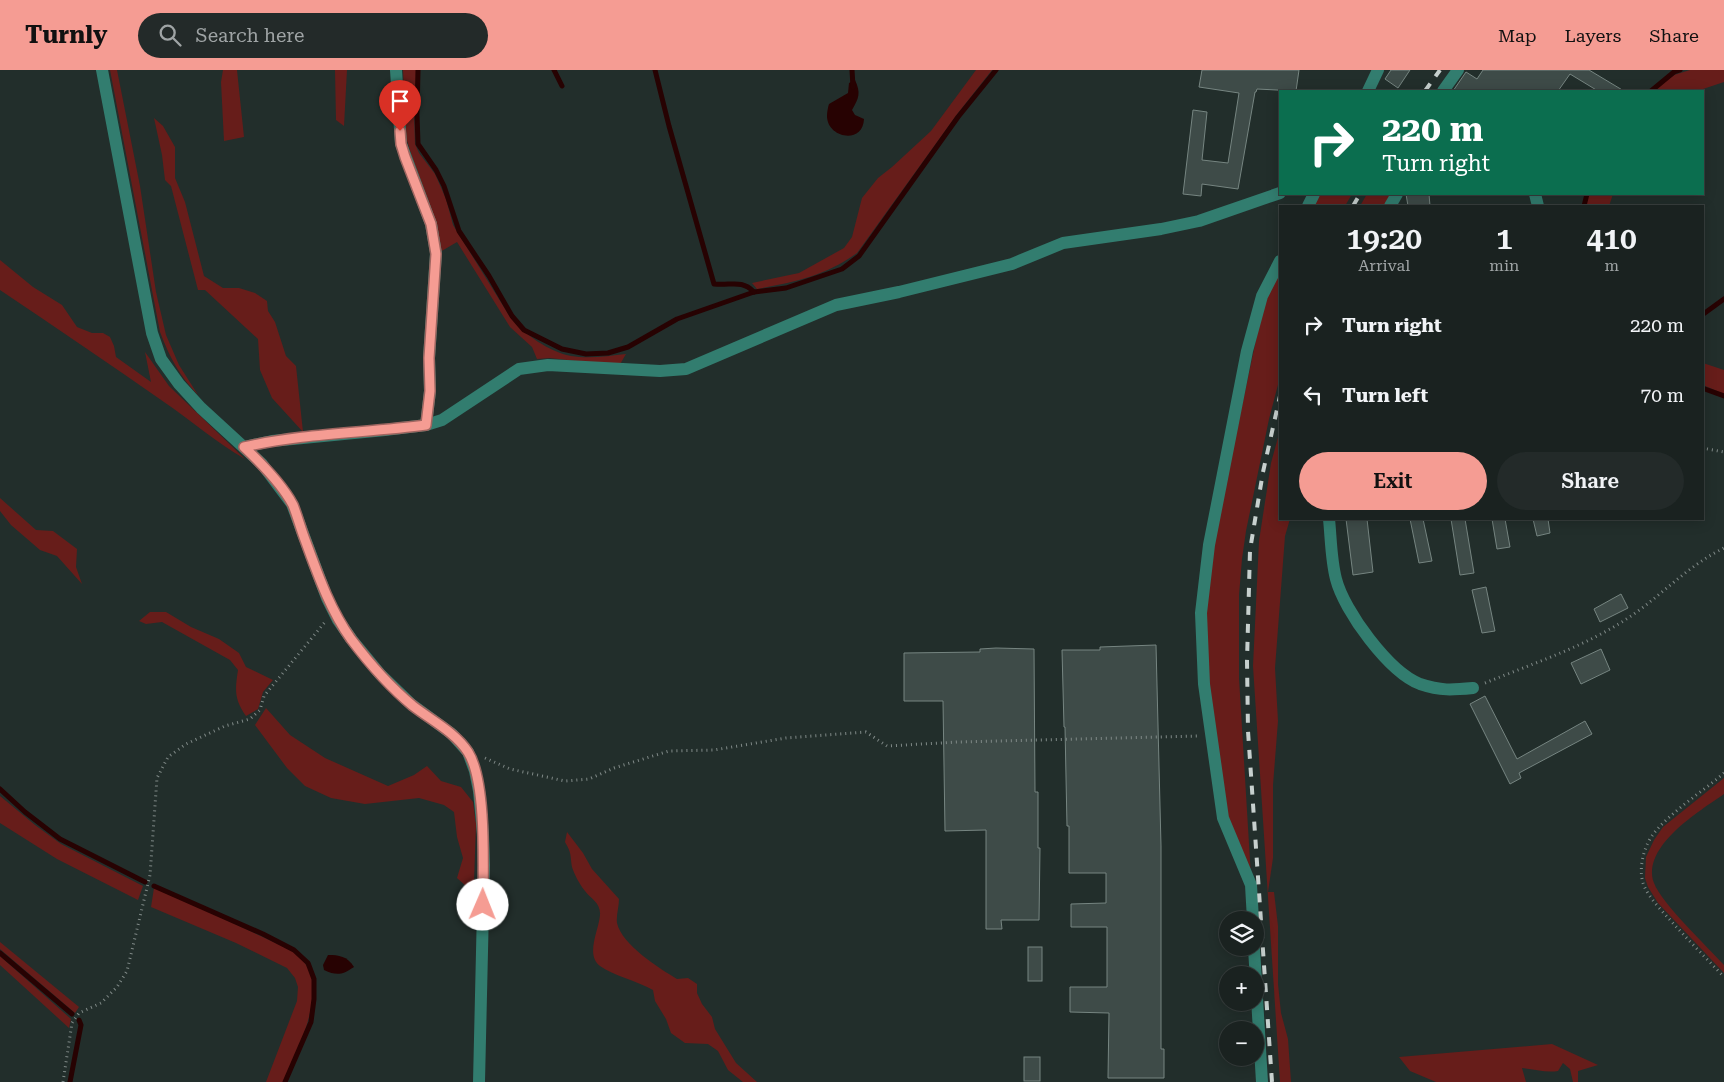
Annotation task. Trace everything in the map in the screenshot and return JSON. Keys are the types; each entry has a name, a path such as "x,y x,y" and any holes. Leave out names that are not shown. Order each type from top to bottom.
{"street":[{"path":"102,70 152,333 161,359 179,384 201,408 262,464 292,504 333,610 352,640 380,674 412,704 452,734 468,752 475,771 479,791 483,834 479,1082"},
{"path":"396,70 401,144 431,224 436,254 429,358 430,391 426,425"},
{"path":"1368,90 1378,70"},
{"path":"1444,90 1458,70"},
{"path":"244,447 272,440 426,425 442,420 519,369 548,365 660,371 686,369 836,305 899,292 1012,264 1063,243 1199,221 1279,193"},
{"path":"1252,911 1251,885 1223,818 1204,684 1201,613 1209,545 1248,351 1262,296 1279,263"},
{"path":"1329,520 1335,578 1342,599 1382,654 1401,672 1419,683 1446,691 1473,688"},
{"path":"1254,956 1262,1082"}],"path":[{"path":"1704,448 1724,452"},
{"path":"1473,688 1591,638 1631,616 1707,556 1724,548"},
{"path":"63,1082 72,1023 79,1013 101,1003 117,987 127,971 150,874 158,778 168,757 186,744 225,726 250,719 260,710 264,696 333,610"},
{"path":"468,752 510,769 564,781 589,779 630,763 669,751 714,750 778,739 866,732 887,746 958,742 1212,736"},
{"path":"1724,773 1679,809 1652,835 1646,848 1641,869 1645,889 1656,905 1724,977"}],"shaded area":[{"path":"110,70 117,70 140,186 156,292 166,335 179,365 198,395 176,366 160,332"},
{"path":"223,70 237,70 244,137 224,141 221,82"},
{"path":"335,70 347,70 344,126 336,120"},
{"path":"403,70 417,70 414,113 415,144 419,153 435,174 446,199 453,225 510,317 523,330 545,346 562,354 598,357 626,354 619,366 550,358 537,359 532,347 510,327 457,242 440,252 406,137"},
{"path":"976,70 992,70 958,113 857,253 821,273 784,284 757,289 752,283 799,273 844,248 852,237 862,198 878,178 931,131"},
{"path":"1690,70 1724,70 1724,82 1700,90 1654,90 1674,75"},
{"path":"855,80 858,95 852,110 855,115 864,119 858,133 845,136 838,133 829,124 827,116 829,104 848,93 849,83"},
{"path":"154,118 163,126 175,147 175,178 185,202 204,276 223,288 239,288 255,293 267,301 268,311 275,322 286,356 296,366 303,432 272,398 260,370 258,339 205,290 198,290 171,186 165,180"},
{"path":"1318,195 1351,195 1346,205 1313,205"},
{"path":"1366,195 1390,195 1385,205 1361,205"},
{"path":"1588,195 1613,195 1609,205 1586,205"},
{"path":"0,260 33,287 62,305 77,327 92,333 103,333 110,337 116,357 151,382 145,352 169,386 245,459 0,290"},
{"path":"1279,270 1279,381 1269,419 1246,531 1239,595 1239,678 1251,877 1226,818 1207,682 1205,611 1213,544 1265,297"},
{"path":"1704,363 1724,370 1724,394 1704,385"},
{"path":"1279,434 1279,520 1290,520 1285,536 1275,668 1278,721 1273,785 1273,858 1268,892 1274,892 1278,926 1278,984 1281,1013 1288,1039 1291,1082 1280,1082 1253,666 1259,541 1271,463"},
{"path":"0,498 36,530 53,531 77,549 76,567 82,584 57,556 40,550 11,525 0,511"},
{"path":"150,612 166,612 191,627 219,639 239,653 246,667 273,680 263,692 258,709 246,716 242,710 236,694 238,670 230,660 162,622 146,624 139,621"},
{"path":"266,708 290,735 325,758 388,786 414,775 427,766 441,781 461,787 473,802 476,824 474,882 467,887 457,878 463,858 457,837 454,812 444,805 419,798 365,804 331,798 305,786 287,768 255,725"},
{"path":"1724,778 1724,794 1675,831 1656,856 1652,869 1654,883 1659,892 1675,913 1724,965 1724,973 1658,903 1645,878 1646,857 1663,827"},
{"path":"0,796 61,844 143,886 138,900 57,859 0,823"},
{"path":"567,832 583,853 592,869 619,899 617,923 626,939 642,955 669,974 677,979 688,978 697,984 697,993 702,1004 712,1017 715,1029 736,1063 757,1082 743,1082 728,1070 718,1051 708,1044 685,1043 671,1033 666,1019 655,1001 653,990 611,972 600,966 596,961 593,949 600,911 597,904 583,889 574,873 570,852 565,842"},
{"path":"154,888 293,951 307,966 312,981 311,1010 301,1042 283,1082 266,1082 297,1001 298,987 295,978 287,968 236,943 151,907"},
{"path":"0,942 79,1007 75,1013 0,949"},
{"path":"328,955 336,955 349,960 354,967 339,974 324,970 323,965"},
{"path":"0,956 71,1019 69,1028 0,965"},
{"path":"1552,1044 1598,1065 1578,1071 1578,1082 1573,1082 1570,1069 1563,1063 1558,1071 1522,1068 1526,1082 1436,1082 1410,1071 1399,1057"}],"building":[{"path":"1202,70 1299,70 1296,90 1257,89 1255,92 1238,189 1202,184 1201,196 1183,194 1193,110 1207,112 1202,160 1228,163 1239,93 1199,87"},
{"path":"1391,70 1410,70 1398,88 1385,79"},
{"path":"1483,70 1589,70 1622,90 1596,90 1570,74 1559,90 1454,90 1466,72 1477,79"},
{"path":"1406,195 1429,195 1430,205 1408,205"},
{"path":"1346,520 1367,520 1373,572 1353,575"},
{"path":"1410,520 1423,520 1432,561 1419,563"},
{"path":"1451,520 1465,520 1474,573 1460,575"},
{"path":"1492,520 1505,520 1510,547 1497,549"},
{"path":"1533,520 1548,520 1550,533 1537,536"},
{"path":"1486,587 1495,631 1482,633 1472,590"},
{"path":"1621,594 1628,608 1600,622 1594,609"},
{"path":"1156,645 1161,846 1161,1049 1164,1049 1164,1078 1108,1078 1109,1013 1070,1012 1070,987 1107,987 1107,927 1071,927 1071,904 1106,903 1106,873 1069,873 1062,650 1100,650 1100,647"},
{"path":"980,649 1034,649 1035,792 1038,792 1038,848 1040,848 1039,920 1001,920 1002,929 986,929 986,830 945,831 943,701 904,701 904,653 980,652"},
{"path":"1601,649 1610,670 1581,684 1571,663"},
{"path":"1485,696 1517,759 1585,721 1592,734 1519,773 1521,778 1510,784 1470,704"},
{"path":"1028,947 1042,947 1042,981 1028,981"},
{"path":"1024,1057 1040,1057 1040,1081 1024,1081"}],"waterway":[{"path":"418,70 418,144 436,170 444,186 459,231 489,276 512,316 524,330 562,349 586,354 608,353 628,347 677,319 754,292 786,288 842,269 859,256 958,117 996,70"},
{"path":"554,70 562,86"},
{"path":"655,70 714,284 740,284 754,292"},
{"path":"852,70 853,87"},
{"path":"1652,90 1674,72 1680,70"},
{"path":"1584,205 1587,195"},
{"path":"1704,314 1724,299"},
{"path":"1704,389 1724,396"},
{"path":"0,789 25,812 60,839 145,882"},
{"path":"154,886 263,934 294,950 308,963 314,979 311,1022 285,1082"},
{"path":"0,953 72,1014"},
{"path":"70,1082 81,1025 79,1020"}],"railway":[{"path":"1426,90 1440,70"},
{"path":"1354,205 1359,195"},
{"path":"1272,1082 1248,731 1247,661 1250,550 1263,472 1279,400"}],"route":[{"path":"400,131 401,144 409,170 431,224 436,254 429,358 430,391 426,425 272,440 244,447 262,464 292,504 327,598 338,620 352,640 380,674 412,704 452,734 468,752 475,771 479,791 483,834 483,905"}]}
